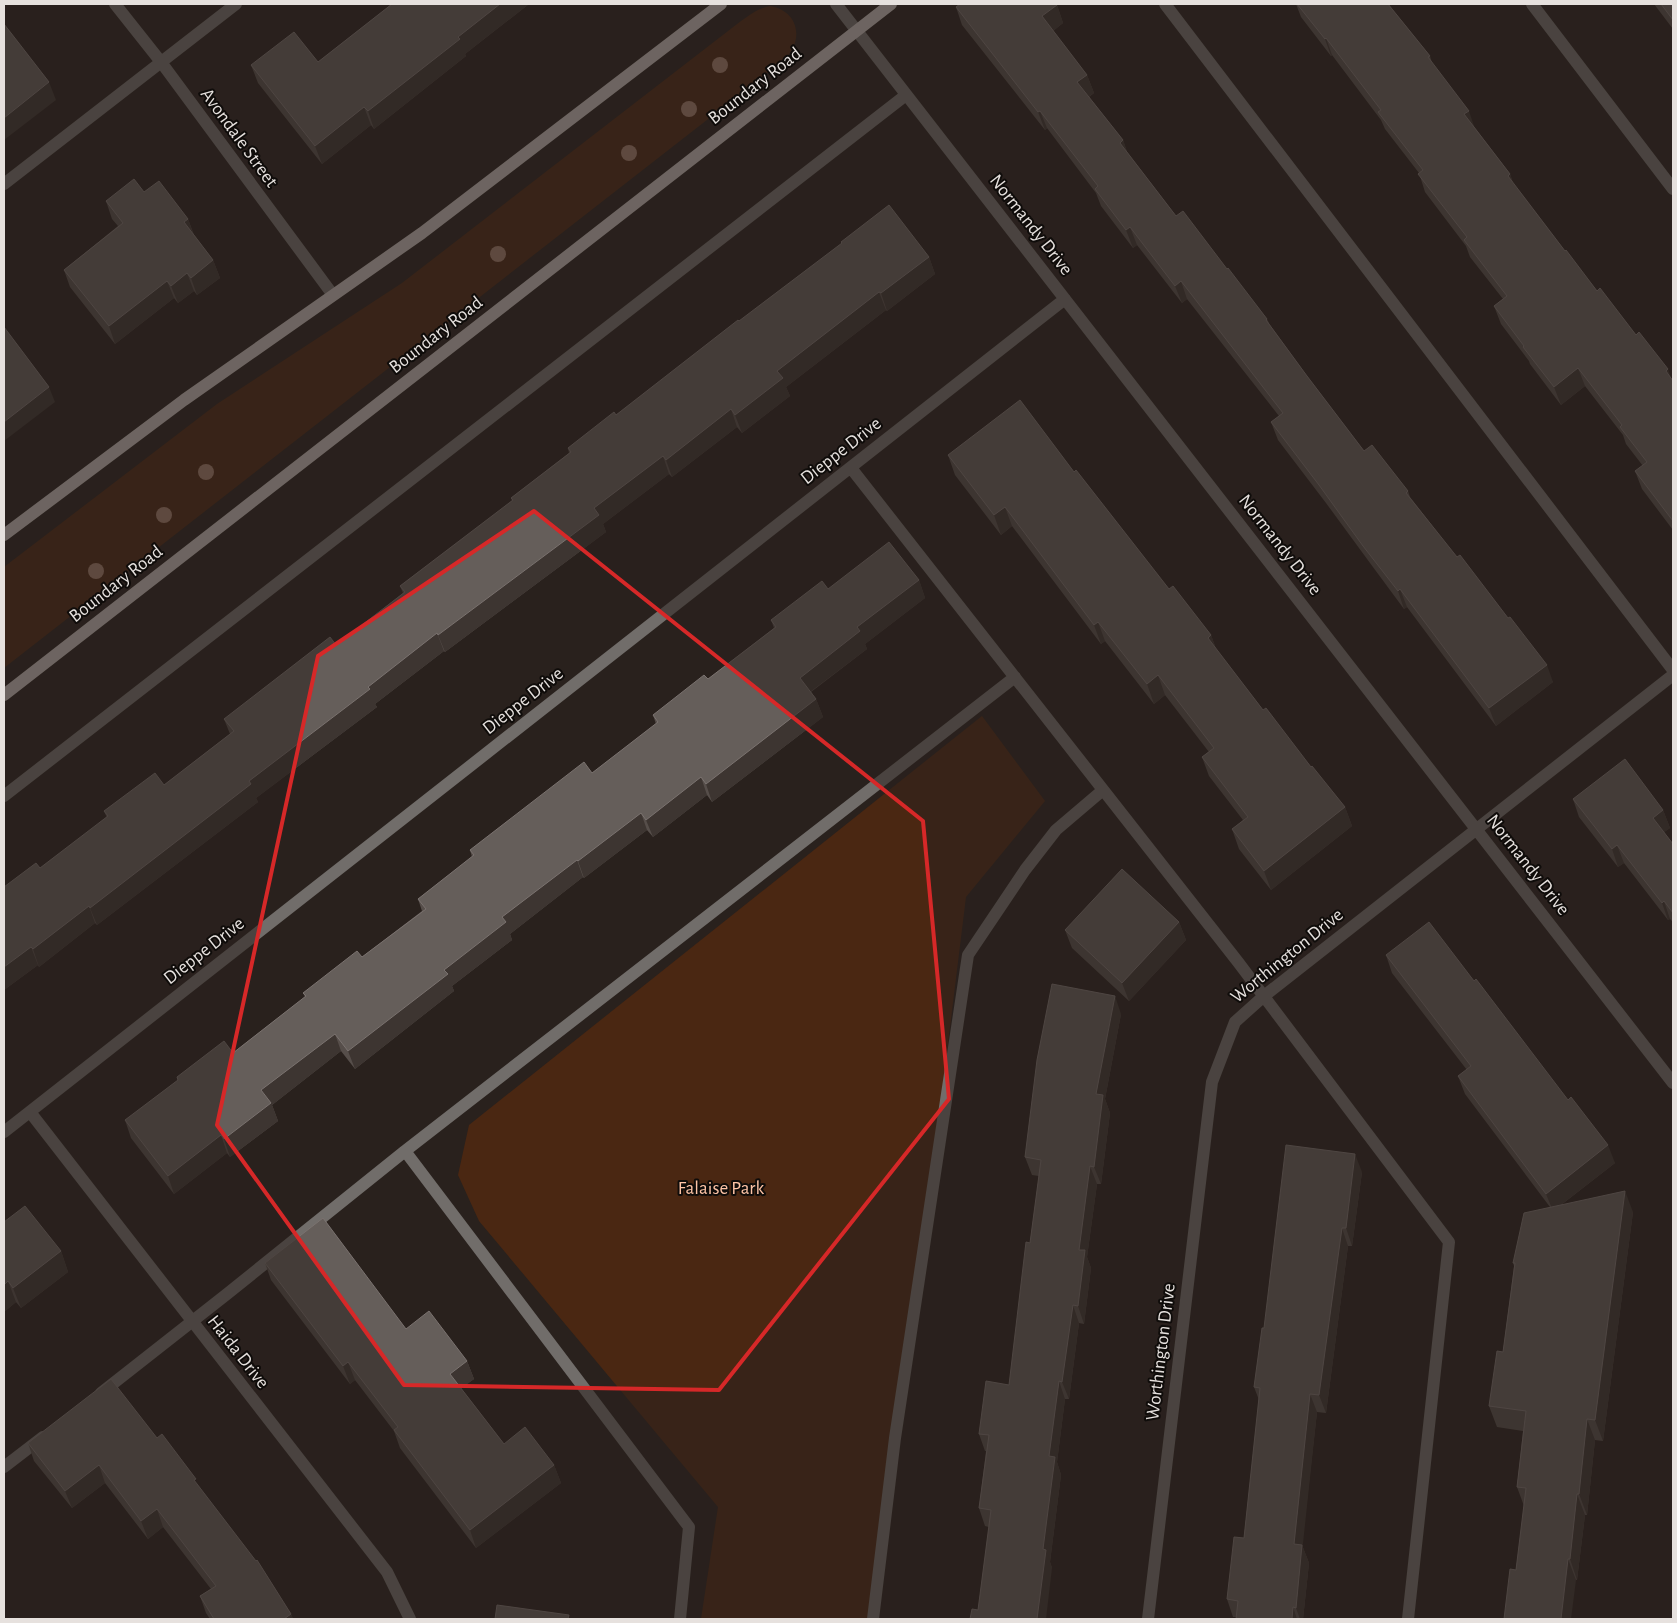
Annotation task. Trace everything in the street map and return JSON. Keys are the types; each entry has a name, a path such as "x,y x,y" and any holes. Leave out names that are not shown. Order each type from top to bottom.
{"main road":[{"path":"4,535 184,400 422,233 721,4"},
{"name":"Boundary Road","path":"4,696 891,4"}],"street":[{"name":"Avondale Street","path":"115,4 161,62 333,295"},
{"path":"4,184 236,4"},
{"name":"Normandy Drive","path":"836,4 1673,1083"},
{"path":"1165,4 1673,670"},
{"path":"1532,4 1673,190"},
{"path":"4,796 906,95"},
{"name":"Dieppe Drive","path":"4,1132 1064,299"},
{"path":"851,468 1264,996 1449,1242 1408,1619"},
{"name":"Worthington Drive","path":"1148,1619 1212,1082 1235,1022 1264,996 1673,675"},
{"path":"87,1403 192,1322 405,1151 1015,677"},
{"path":"873,1619 895,1438 968,955 1025,870 1056,830 1103,790"},
{"name":"Haida Drive","path":"30,1112 386,1572 410,1619"},
{"path":"405,1151 689,1527 680,1619"},
{"path":"4,1467 49,1432"}],"highlighted area":[{"path":"534,511 923,821 949,1099 719,1390 404,1385 217,1125 318,656"}],"green space":[{"path":"770,6 780,9 787,14 796,27 795,43 785,59 4,668 4,567 217,404 402,283 741,21 758,10"},
{"name":"Falaise Park","path":"982,716 1045,801 966,897 877,1619 701,1619 718,1507 479,1221 458,1175 469,1125"}],"building":[{"path":"392,4 500,4 458,37 460,39 368,111 364,107 315,146 251,65 294,32 318,62"},
{"path":"960,4 1057,5 1042,16 1087,75 1077,82 1123,140 1120,143 1176,216 1183,211 1267,319 1307,376 1364,451 1372,445 1408,491 1406,493 1457,557 1460,555 1547,665 1489,708 1400,589 1398,591 1363,546 1271,422 1283,413 1181,281 1175,286 1130,227 1126,230 1095,189 1098,186 956,7"},
{"path":"1297,4 1388,4 1430,56 1428,57 1469,111 1464,114 1565,251 1597,291 1600,288 1636,335 1639,332 1668,369 1666,371 1673,381 1673,521 1635,471 1647,462 1620,427 1622,425 1578,368 1554,387 1523,347 1494,306 1507,296 1464,240 1467,237 1418,174 1423,170 1378,112 1381,110 1326,38"},
{"path":"1661,4 1673,4 1673,20"},
{"path":"4,24 49,82 4,118"},
{"path":"134,179 144,192 159,181 188,219 184,222 213,260 191,278 187,273 171,286 167,281 109,326 64,270 123,223 106,201"},
{"path":"889,205 929,257 881,293 879,292 777,371 783,378 735,415 731,409 666,460 663,456 594,508 599,515 438,635 437,633 368,687 370,689 249,781 251,784 90,908 89,906 33,949 31,947 4,967 4,887 36,863 40,868 108,816 104,811 155,773 164,785 234,731 224,719 330,637 336,645 405,592 400,586 513,500 511,498 571,452 568,448 614,412 616,415"},
{"path":"4,327 49,387 4,422"},
{"path":"1020,400 1074,472 1076,470 1169,589 1173,586 1211,635 1208,638 1263,710 1266,708 1311,767 1345,807 1264,871 1232,829 1248,817 1202,757 1214,748 1158,675 1147,684 1098,622 1094,625 1005,507 994,515 948,455"},
{"path":"889,542 919,580 857,627 860,631 800,678 816,699 706,784 701,777 646,820 641,813 577,860 502,917 506,922 444,970 448,974 348,1051 335,1034 261,1090 271,1103 224,1139 221,1135 168,1176 125,1120 178,1080 177,1077 224,1041 233,1053 306,996 303,993 357,951 362,957 426,909 418,899 474,855 470,850 584,762 592,773 658,722 653,715 704,675 708,679 776,627 771,620 822,581 828,589"},
{"path":"1625,759 1663,810 1653,818 1673,844 1673,913 1664,901 1662,903 1617,845 1612,849 1573,799"},
{"path":"1122,869 1179,922 1122,983 1065,930"},
{"path":"1429,922 1474,981 1476,979 1568,1100 1571,1097 1608,1145 1546,1194 1458,1076 1471,1066 1386,955"},
{"path":"1052,984 1115,996 1096,1094 1103,1095 1094,1167 1090,1166 1079,1250 1085,1250 1078,1306 1073,1305 1062,1382 1059,1381 1049,1456 1055,1457 1043,1549 1046,1550 1037,1619 970,1619 972,1609 978,1610 991,1510 979,1508 989,1435 979,1434 986,1381 1009,1385 1026,1242 1030,1243 1041,1160 1025,1157 1037,1060"},
{"path":"1286,1145 1355,1154 1346,1228 1342,1228 1319,1395 1310,1394 1294,1544 1302,1545 1296,1608 1293,1607 1292,1619 1236,1619 1238,1601 1227,1599 1234,1537 1244,1538 1260,1388 1254,1387 1262,1328 1264,1328"},
{"path":"1625,1191 1595,1420 1587,1419 1579,1494 1577,1494 1561,1619 1504,1619 1510,1569 1516,1570 1526,1488 1517,1487 1526,1411 1489,1406 1497,1351 1503,1352 1515,1263 1513,1263 1524,1213"},
{"path":"25,1206 61,1251 13,1288 8,1281 4,1285 4,1222"},
{"path":"323,1218 406,1329 429,1311 467,1361 450,1374 504,1444 525,1427 554,1465 470,1530 394,1430 398,1427 348,1362 343,1366 265,1263"},
{"path":"111,1379 157,1438 162,1434 196,1479 194,1480 257,1560 291,1614 284,1619 214,1619 200,1596 216,1586 157,1509 141,1521 99,1465 65,1491 28,1443"},
{"path":"497,1605 569,1615 568,1619 495,1619"}]}
